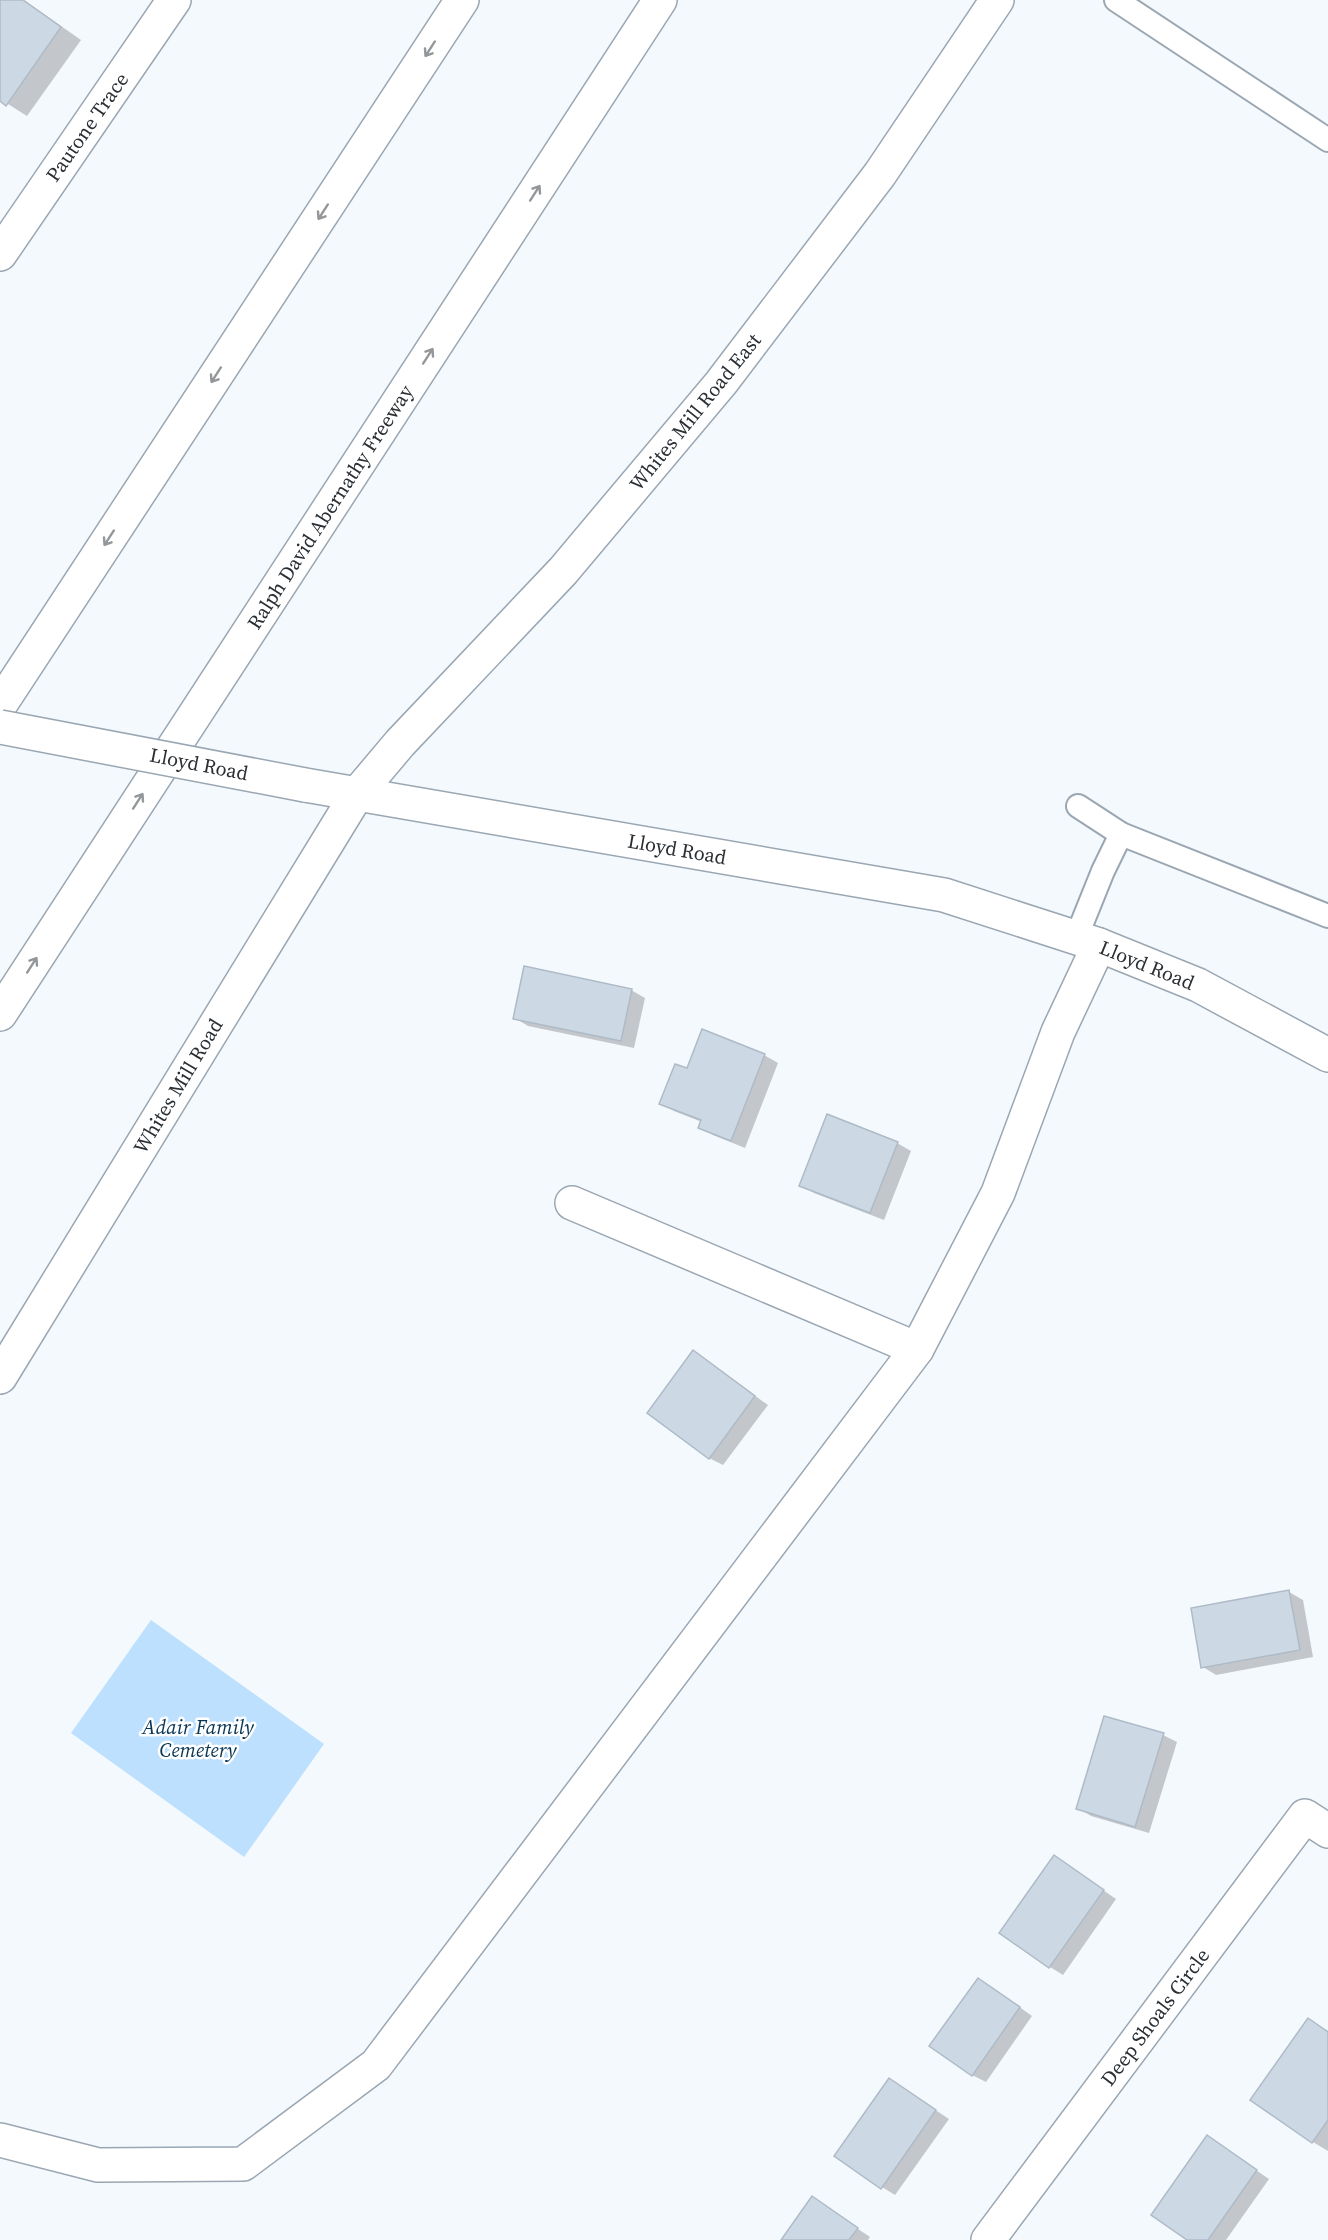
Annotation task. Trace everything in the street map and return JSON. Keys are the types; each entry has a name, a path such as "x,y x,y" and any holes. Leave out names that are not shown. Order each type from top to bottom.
{"main road":[{"name":"Pautone Trace","path":"0,254 174,0"},
{"path":"0,705 462,0"},
{"name":"Ralph David Abernathy Freeway","path":"0,1014 660,0"},
{"name":"Whites Mill Road East","path":"357,794 400,743 563,571 721,383 880,174 997,0"},
{"name":"Lloyd Road","path":"0,727 357,794 945,895 1088,941 1198,985 1326,1049"},
{"name":"Whites Mill Road","path":"0,1377 357,794"},
{"path":"0,2140 98,2165 243,2164 376,2065 917,1349 998,1193 1058,1032 1088,941"},
{"path":"572,1203 917,1349"},
{"name":"Deep Shoals Circle","path":"988,2240 1305,1816 1328,1832"}],"lane":[{"path":"1116,0 1328,140"},
{"path":"1078,806 1121,834 1328,916"},
{"path":"1088,941 1121,834"}],"green space":[{"name":"Adair Family Cemetery","path":"151,1620 324,1744 244,1857 71,1733"}],"building":[{"path":"0,0 23,0 61,27 6,106 0,101"},
{"path":"524,966 632,989 621,1041 513,1019"},
{"path":"702,1029 765,1054 731,1141 698,1128 701,1120 659,1104 675,1064 687,1068"},
{"path":"827,1114 898,1142 870,1213 799,1186"},
{"path":"693,1350 755,1396 709,1459 647,1413"},
{"path":"1289,1590 1300,1650 1201,1668 1191,1608"},
{"path":"1104,1716 1164,1733 1135,1827 1076,1809"},
{"path":"1054,1855 1104,1890 1049,1968 999,1933"},
{"path":"978,1978 1020,2007 972,2076 929,2046"},
{"path":"1308,2018 1328,2032 1328,2120 1312,2143 1250,2100"},
{"path":"889,2078 936,2110 881,2189 834,2156"},
{"path":"1207,2135 1257,2170 1208,2240 1187,2240 1151,2215"},
{"path":"812,2196 858,2228 849,2240 781,2240"}]}
